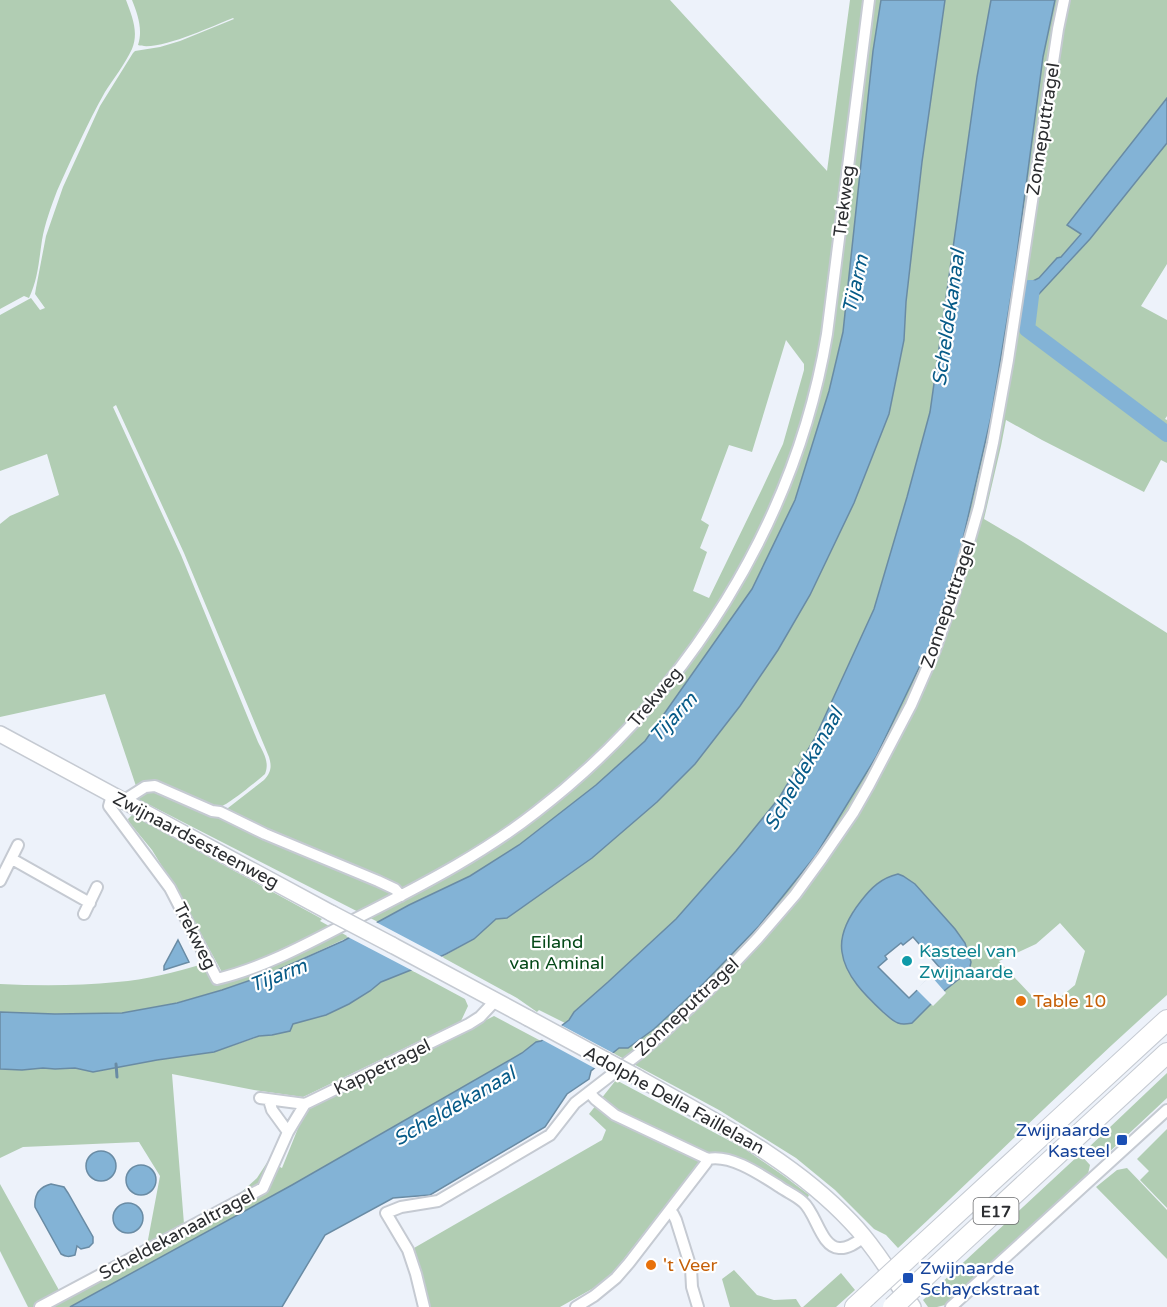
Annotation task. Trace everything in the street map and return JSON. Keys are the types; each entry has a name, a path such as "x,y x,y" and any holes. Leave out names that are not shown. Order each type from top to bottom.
{"highway":[{"name":"E17","path":"861,1301 1167,1020"},
{"name":"E17","path":"893,1307 1167,1053"}],"main road":[{"name":"Zwijnaardsesteenweg","path":"0,734 392,945"},
{"name":"Adolphe Della Faillelaan","path":"392,945 637,1077 772,1155 807,1181 851,1222 874,1249 912,1307"}],"street":[{"name":"Trekweg","path":"117,798 109,806 170,888 216,979 273,959 401,896 472,856 536,813 616,741 659,693 705,634 755,547 781,492 794,457 817,384 824,353 869,0"},
{"name":"Zonneputtragel","path":"424,1307 417,1274 408,1250 386,1213 401,1207 438,1201 550,1135 574,1103 641,1052 685,1012 758,938 795,895 837,837 890,747 923,677 948,613 979,507 993,444 1009,351 1064,0"},
{"path":"117,798 145,787 155,786 378,881 395,889 401,896"},
{"path":"0,881 18,845"},
{"path":"12,859 90,903"},
{"path":"84,914 97,887"},
{"name":"Kappetragel","path":"305,1104 469,1024 480,1017 495,1001"},
{"path":"589,1092 615,1115 708,1158 716,1157 742,1165 804,1202 829,1244 839,1248 851,1245 864,1237"},
{"path":"288,1132 264,1099 305,1104"},
{"name":"Scheldekanaaltragel","path":"40,1307 263,1188 288,1132 305,1104"},
{"path":"951,1307 1167,1110"},
{"path":"576,1307 611,1283 629,1263 708,1158"},
{"path":"669,1211 676,1220 691,1268 692,1287 698,1307"}],"green space":[{"path":"0,0 126,0 134,24 135,36 129,55 98,104 57,191 45,227 36,277 29,298 24,296 0,309"},
{"path":"132,0 670,0 827,171 850,0 881,0 873,51 843,332 829,391 795,500 752,589 645,741 596,785 519,845 470,876 378,922 138,799 144,790 153,788 219,815 264,780 269,772 270,764 184,553 116,405 113,407 181,555 264,753 267,765 265,774 236,798 220,807 197,803 149,783 137,789 105,694 0,717 0,524 10,516 59,495 47,454 0,471 0,315 31,298 40,310 45,308 35,294 46,236 63,187 100,106 133,53 180,41 234,19 171,42 147,46 138,45 140,28","holes":["786,340 804,364 783,444 709,598 693,591 707,552 700,548 709,525 701,520 729,445 752,452"]},
{"name":"Eiland van Aminal","path":"945,0 991,0 977,77 930,412 874,609 815,738 779,798 676,919 574,1012 565,1023 539,1010 537,1012 517,998 442,957 474,939 496,919 507,918 657,802 695,764 740,706 778,650 810,595 854,503 889,414 904,340 906,302 922,162"},
{"path":"1055,0 1167,0 1167,98 1068,225 1081,233 1039,278 1065,267 1167,143 1167,264 1141,306 1167,320 1167,416 1165,419 1167,420 1167,463 1161,460 1144,492 1006,420 984,519 1167,633 1167,995 898,1248 886,1235 874,1229 835,1190 796,1158 719,1110 613,1053 619,1048 628,1048 654,1029 704,983 759,926 816,855 876,757 930,645 960,552 979,473 1013,284 1043,57","holes":["903,876 920,890 957,932 968,949 971,961 969,969 951,986 893,1020 860,988 853,911 871,889 881,881","1060,923 1085,951 1075,985 1045,1010 999,961 1036,944"]},
{"path":"132,815 322,919 320,921 349,937 271,973 176,1003 122,1013 0,1012 0,984 73,985 128,981 203,964 218,976 223,974 152,850 129,822 128,819"},
{"path":"411,970 465,999 468,1006 461,1021 303,1097 172,1074 184,1224 237,1196 257,1178 268,1161 282,1168 305,1111 494,1016 541,1041 284,1190 70,1307 28,1307 0,1251 0,1184 60,1292 147,1245 160,1176 139,1142 23,1147 0,1158 0,1069 75,1068 93,1072 214,1052 260,1036 272,1035 293,1024 326,1015 349,1004 381,982"},
{"path":"1167,1073 1167,1098 1105,1156 1098,1157 1088,1148"},
{"path":"616,1080 745,1149 809,1195 807,1199 762,1170 705,1155 612,1274 599,1285 560,1307 428,1307 414,1248 602,1140 606,1130 589,1114"},
{"path":"1167,1129 1167,1208 1140,1180 1149,1171 1137,1159"},
{"path":"1080,1154 1090,1165 1088,1174 945,1305 928,1307 923,1300"},
{"path":"1127,1168 1167,1210 1167,1259 1096,1187 1117,1170"},
{"path":"734,1270 757,1295 774,1300 796,1299 801,1307 730,1307 722,1279"},
{"path":"841,1273 855,1290 836,1307 803,1307"}],"water":[{"name":"Tijarm","path":"881,0 945,0 922,162 906,302 904,340 889,414 854,503 810,595 778,650 740,706 695,764 657,802 592,858 507,918 496,919 474,939 446,954 381,982 349,1004 326,1015 293,1024 290,1031 259,1036 214,1052 93,1072 75,1068 0,1069 0,1012 122,1013 177,1003 271,973 343,941 409,905 470,876 519,845 596,785 645,741 752,589 795,500 829,391 843,332 873,51"},
{"name":"Scheldekanaal","path":"991,0 1055,0 1043,57 1013,284 991,417 960,552 930,645 876,757 816,855 759,926 704,983 654,1029 628,1048 619,1048 591,1071 589,1079 567,1094 545,1127 430,1195 393,1198 325,1235 282,1307 70,1307 292,1185 541,1041 569,1020 574,1012 676,919 779,798 815,738 874,609 930,412 977,77"},
{"path":"1167,98 1167,143 1090,239 1039,294 1032,288 1033,281 1039,278 1057,258 1061,257 1081,234 1067,225"},
{"path":"898,874 915,884 955,929 965,943 971,962 964,975 944,991 912,1023 907,1024 900,1024 892,1020 863,992 847,969 842,952 842,938 853,912 873,888","holes":["913,937 940,968 909,998 878,967 887,959 885,956"]},
{"path":"178,940 189,962 164,970 164,966"},
{"path":"101,1151 111,1156 116,1166 111,1176 101,1181 91,1176 86,1166 91,1156"},
{"path":"141,1165 152,1169 156,1180 152,1191 141,1195 130,1191 126,1180 130,1169"},
{"path":"51,1184 64,1187 93,1237 93,1243 89,1247 81,1249 77,1246 75,1255 61,1254 35,1207 38,1192"},
{"path":"128,1203 139,1207 143,1218 139,1229 128,1233 117,1229 113,1218 117,1207"}],"pier":[{"path":"374,921 444,958 415,972 346,936"},
{"path":"931,976 946,993 933,1006 916,989"},
{"path":"559,1024 615,1054 598,1070 539,1038"}],"waterway":[{"path":"1029,288 1032,288 1027,329 1167,434"},
{"path":"116,1064 117,1077"}],"place":[{"name":"Kasteel van Zwijnaarde","path":"907,961"},
{"name":"Table 10","path":"1021,1001"},
{"name":"Zwijnaarde Kasteel","path":"1122,1140"},
{"name":"'t Veer","path":"651,1265"},
{"name":"Zwijnaarde Schayckstraat","path":"908,1278"}]}
